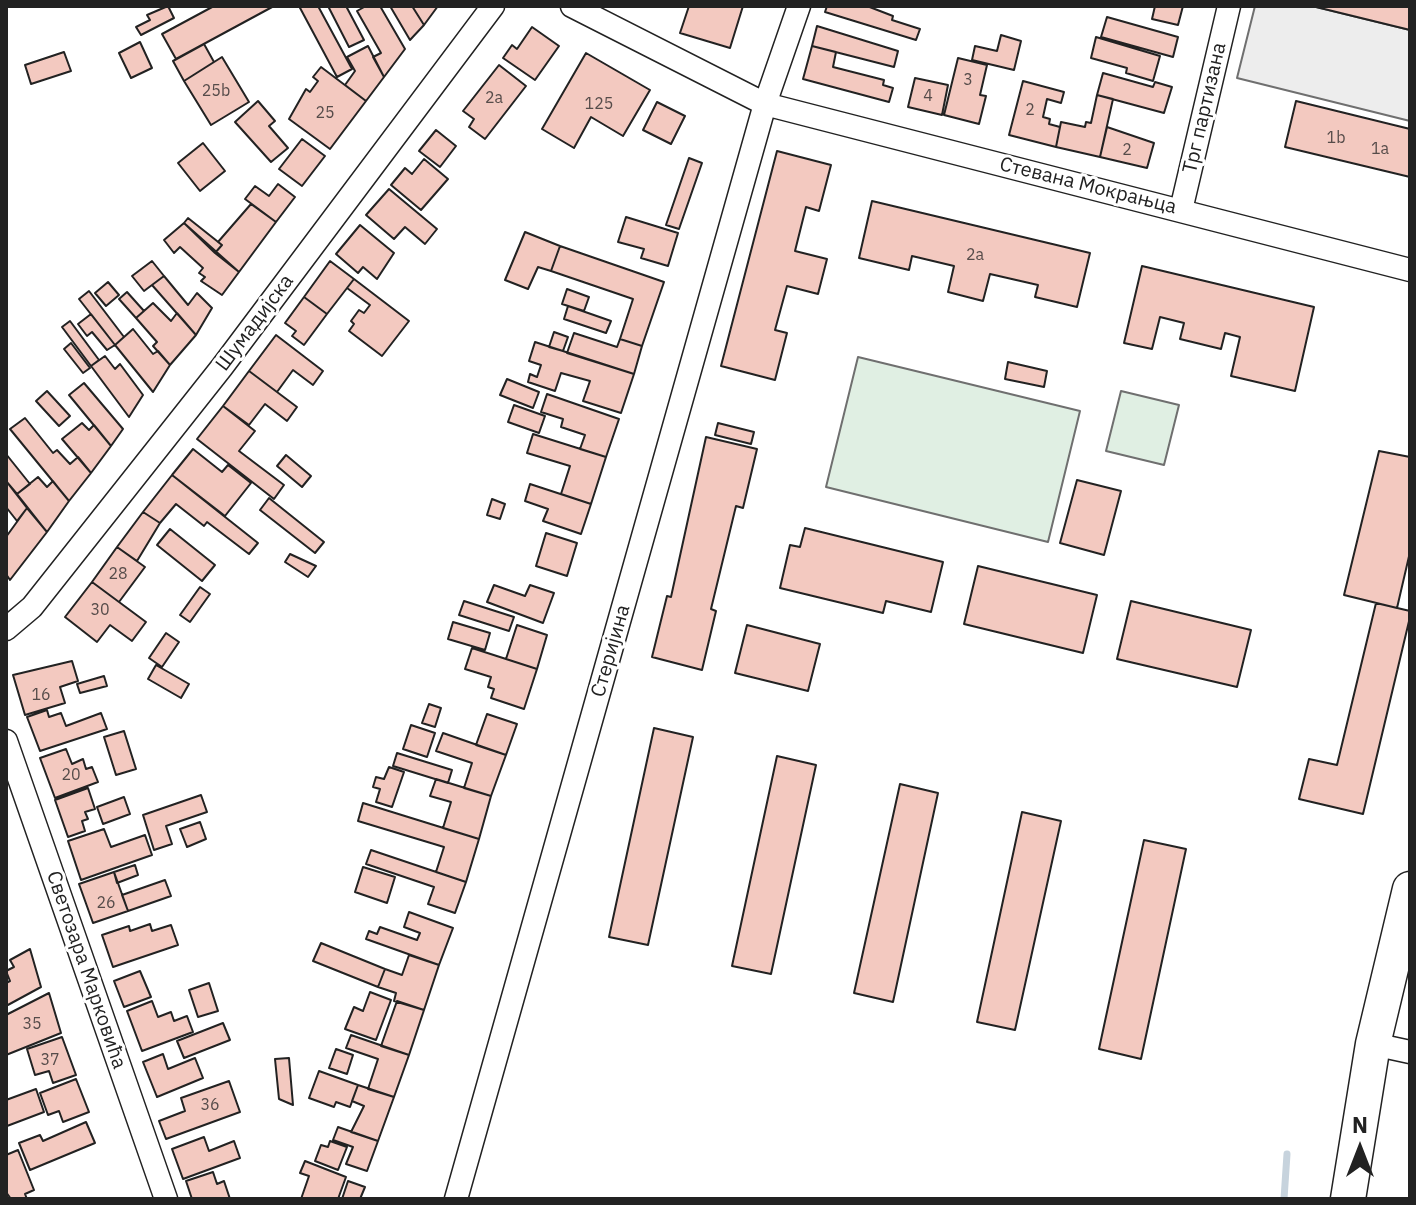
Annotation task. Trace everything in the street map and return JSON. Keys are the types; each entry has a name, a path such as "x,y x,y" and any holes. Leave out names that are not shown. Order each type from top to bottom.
{"main road":[{"path":"1348,1199 1373,1044 1410,889"}],"street":[{"name":"Шумадијска","path":"6,629 32,607 222,367 493,6"},
{"path":"572,6 765,104"},
{"name":"Стеријина","path":"456,1199 765,104 799,6"},
{"name":"Трг партизана","path":"1181,210 1229,6"},
{"name":"Стевана Мокрањца","path":"765,104 1410,270"},
{"name":"Светозара Марковића","path":"6,741 166,1199"},
{"path":"1373,1044 1410,1052"}],"green space":[{"path":"858,357 1080,411 1048,542 826,487"},
{"path":"1121,391 1179,405 1164,465 1106,451"}],"shaded area":[{"path":"1255,6 1312,6 1410,30 1410,121 1237,78"}],"building":[{"path":"168,6 174,18 141,35 136,27 150,20 147,15"},
{"path":"214,6 274,6 176,59 162,34"},
{"path":"299,6 318,6 352,69 337,77"},
{"path":"328,6 346,6 364,40 349,47"},
{"path":"366,6 380,6 405,49 384,77 373,57 381,53 357,11"},
{"path":"390,6 412,6 424,25 410,40"},
{"path":"412,6 438,6 424,25"},
{"path":"689,6 743,6 730,48 680,33"},
{"path":"827,6 867,6 893,16 892,20 920,29 916,40 825,12"},
{"path":"1155,6 1183,6 1178,25 1152,19"},
{"path":"1312,6 1410,6 1410,30"},
{"path":"1107,17 1178,37 1173,57 1101,37"},
{"path":"817,26 898,51 894,67 812,46"},
{"path":"532,27 559,46 535,80 503,58 512,45 517,49"},
{"path":"1001,35 1021,41 1014,70 972,60 975,46 997,51"},
{"path":"1096,37 1160,56 1153,81 1126,73 1127,68 1091,58"},
{"path":"140,42 152,68 131,78 119,53"},
{"path":"204,44 214,62 184,81 173,61"},
{"path":"368,46 384,77 366,101 345,85 355,71 347,57"},
{"path":"812,46 836,52 833,67 884,80 883,85 893,88 889,102 803,79"},
{"path":"64,52 71,71 31,84 25,65"},
{"path":"586,53 650,90 623,136 591,117 574,148 542,129"},
{"path":"222,57 249,102 211,125 184,81"},
{"path":"958,58 987,65 980,95 986,96 979,124 944,115"},
{"path":"499,65 526,86 485,139 469,127 474,119 463,111"},
{"path":"321,67 366,101 330,149 289,119 306,89 310,92 318,81 313,77"},
{"path":"1103,73 1153,87 1155,82 1172,87 1164,113 1097,95"},
{"path":"915,78 948,85 942,115 908,107"},
{"path":"1023,81 1064,92 1061,103 1047,99 1043,117 1050,119 1049,124 1060,127 1056,147 1009,135"},
{"path":"1097,95 1113,99 1100,157 1056,147 1061,122 1085,127 1086,122 1091,123"},
{"path":"258,101 275,121 269,126 288,148 271,162 235,122"},
{"path":"1296,101 1410,129 1410,177 1285,147"},
{"path":"657,102 685,116 671,144 643,130"},
{"path":"1107,127 1154,143 1147,168 1100,157"},
{"path":"436,130 456,146 440,167 419,151"},
{"path":"302,139 325,156 302,186 279,169"},
{"path":"203,143 225,171 200,191 178,163"},
{"path":"777,151 831,165 819,211 806,207 795,251 827,259 818,294 787,286 775,330 787,333 775,380 721,366"},
{"path":"689,158 702,163 679,229 666,225"},
{"path":"424,159 448,179 421,210 391,185 405,168 412,174"},
{"path":"278,184 295,197 276,222 245,199 255,186 269,196"},
{"path":"389,189 437,229 425,244 405,227 394,239 366,215"},
{"path":"872,201 1090,253 1077,307 1035,297 1038,285 990,274 983,301 948,292 954,266 912,256 909,270 859,258"},
{"path":"251,204 276,222 239,272 215,253 222,245 218,242"},
{"path":"626,217 678,233 668,266 641,258 644,249 618,242"},
{"path":"188,218 222,245 215,253 184,223"},
{"path":"184,223 239,272 222,295 201,281 205,277 199,273 203,268 180,247 174,253 164,240"},
{"path":"360,225 394,253 377,279 363,267 358,273 336,254"},
{"path":"525,232 560,246 551,271 538,267 528,289 505,280"},
{"path":"560,246 664,282 642,346 620,339 633,299 551,271"},
{"path":"152,261 164,276 144,291 132,276"},
{"path":"330,261 354,279 327,314 304,297"},
{"path":"1142,266 1314,307 1295,391 1231,376 1240,337 1225,333 1221,349 1180,339 1184,323 1160,317 1152,349 1124,343"},
{"path":"164,276 188,305 197,293 212,308 196,335 152,285"},
{"path":"354,279 409,321 382,356 349,331 354,324 351,321 359,310 364,313 370,305 347,288"},
{"path":"108,282 119,295 106,306 95,293"},
{"path":"567,289 589,297 584,311 562,304"},
{"path":"89,291 124,337 115,345 79,299"},
{"path":"127,292 144,311 136,318 119,299"},
{"path":"304,297 327,314 304,345 292,336 296,331 285,323"},
{"path":"153,303 171,321 177,313 196,335 170,365 153,346 157,342 136,318"},
{"path":"568,306 611,321 606,333 564,319"},
{"path":"91,314 115,345 107,350 92,332 87,336 78,324"},
{"path":"70,321 99,360 91,366 62,327"},
{"path":"133,329 153,354 158,351 170,365 153,392 115,345"},
{"path":"554,332 568,337 563,351 549,347"},
{"path":"574,333 617,347 620,339 642,346 634,374 567,353"},
{"path":"276,335 323,371 313,385 293,370 277,392 249,371"},
{"path":"535,342 634,374 621,413 583,401 590,381 561,373 555,391 528,382 530,374 537,377 541,365 529,361"},
{"path":"71,343 90,368 83,373 64,349"},
{"path":"105,356 115,369 120,364 143,395 129,417 91,366"},
{"path":"1008,362 1047,371 1044,387 1005,379"},
{"path":"249,371 297,407 287,421 265,404 249,425 223,406"},
{"path":"507,379 539,392 533,408 500,395"},
{"path":"84,383 123,429 111,446 69,395"},
{"path":"47,391 70,416 59,426 36,401"},
{"path":"547,394 619,419 606,457 580,449 585,435 561,427 563,419 541,412"},
{"path":"514,405 545,416 539,433 508,422"},
{"path":"223,406 255,431 239,451 284,485 274,499 197,439"},
{"path":"25,418 53,453 57,450 70,464 78,457 91,473 69,501 10,429"},
{"path":"82,423 89,430 94,425 111,446 91,473 62,439"},
{"path":"718,423 754,432 751,444 715,435"},
{"path":"533,434 606,457 591,504 561,494 570,466 527,453"},
{"path":"706,437 757,449 743,508 736,506 711,609 716,611 702,670 652,657 667,596 671,597"},
{"path":"193,449 222,472 228,465 251,483 225,516 172,475"},
{"path":"1379,451 1410,457 1410,552 1397,608 1344,595"},
{"path":"6,454 30,484 17,494 6,481"},
{"path":"286,455 311,476 302,487 277,466"},
{"path":"172,475 258,543 249,554 207,522 204,526 176,504 160,523 143,512"},
{"path":"38,477 47,487 53,481 69,501 47,532 17,494"},
{"path":"1077,480 1121,491 1104,555 1060,543"},
{"path":"6,481 27,508 17,521 6,507"},
{"path":"530,484 591,504 581,534 543,521 548,509 525,501"},
{"path":"269,498 324,542 315,553 260,510"},
{"path":"492,499 505,504 500,519 487,515"},
{"path":"27,508 47,532 10,580 6,574 6,537"},
{"path":"143,512 160,523 137,561 117,547"},
{"path":"805,528 943,562 931,612 886,601 883,613 780,588 790,545 800,547"},
{"path":"170,529 215,565 202,581 157,545"},
{"path":"546,533 577,543 567,576 536,566"},
{"path":"117,547 145,567 119,602 92,582"},
{"path":"290,554 316,566 308,577 285,562"},
{"path":"978,566 1097,595 1083,653 964,624"},
{"path":"92,582 146,622 132,641 110,625 97,642 65,617"},
{"path":"494,585 525,596 530,585 554,593 543,623 487,602"},
{"path":"200,587 210,594 190,622 180,615"},
{"path":"464,601 514,617 509,631 459,615"},
{"path":"1131,601 1251,630 1237,687 1117,659"},
{"path":"1376,603 1410,611 1410,617 1363,814 1299,799 1309,759 1337,765"},
{"path":"453,622 490,633 485,650 448,639"},
{"path":"517,625 547,635 537,669 506,659"},
{"path":"747,625 820,644 808,691 735,673"},
{"path":"166,633 179,642 162,667 149,658"},
{"path":"472,648 537,669 524,709 491,698 494,689 488,687 491,677 465,669"},
{"path":"72,661 78,681 60,687 65,703 25,715 13,675"},
{"path":"156,665 189,684 181,698 148,679"},
{"path":"104,676 107,686 80,693 77,684"},
{"path":"429,704 441,708 435,727 422,723"},
{"path":"47,710 49,717 61,713 66,726 101,713 107,729 40,751 27,717"},
{"path":"487,714 517,724 506,755 476,745"},
{"path":"411,725 435,733 427,757 403,749"},
{"path":"654,728 693,737 648,945 609,937"},
{"path":"124,731 136,769 116,775 104,737"},
{"path":"443,733 506,755 491,796 464,788 472,763 436,751"},
{"path":"66,749 72,764 83,759 86,769 92,767 98,782 55,798 40,758"},
{"path":"397,753 452,770 448,783 393,766"},
{"path":"777,756 816,765 771,974 732,966"},
{"path":"389,767 404,772 392,807 376,802 380,789 373,787 376,777 384,779"},
{"path":"436,779 491,796 479,839 443,828 451,802 430,796"},
{"path":"900,784 938,793 893,1002 854,993"},
{"path":"88,788 95,809 85,812 88,819 82,821 85,831 68,837 55,800"},
{"path":"201,795 207,812 166,826 172,844 154,850 143,815"},
{"path":"124,797 130,814 103,824 97,807"},
{"path":"363,803 479,839 466,882 436,872 444,847 358,821"},
{"path":"1022,812 1061,821 1015,1030 977,1022"},
{"path":"200,822 206,839 187,847 180,829"},
{"path":"104,829 111,847 145,835 152,855 81,880 68,841"},
{"path":"1144,840 1186,849 1141,1059 1099,1049"},
{"path":"371,850 466,882 455,913 428,904 434,887 366,864"},
{"path":"135,865 138,875 117,883 114,872"},
{"path":"363,867 395,877 387,903 355,892"},
{"path":"114,872 128,911 93,923 79,884"},
{"path":"165,880 171,896 128,911 122,895"},
{"path":"409,912 453,928 439,965 366,939 369,931 377,934 380,927 417,940 420,933 404,927"},
{"path":"150,924 152,931 171,925 178,945 113,967 102,935 129,926 130,931"},
{"path":"321,943 385,969 378,987 313,961"},
{"path":"30,949 41,987 6,1006 6,983 10,981 6,971 14,967 10,960"},
{"path":"409,955 439,965 424,1010 394,1001 396,993 378,987 385,969 402,975"},
{"path":"140,971 151,997 124,1007 114,981"},
{"path":"209,983 218,1011 198,1017 189,990"},
{"path":"370,992 391,1000 376,1040 345,1029 354,1007 363,1011"},
{"path":"49,993 61,1033 6,1055 6,1015"},
{"path":"152,1001 158,1017 171,1012 174,1021 187,1016 193,1032 142,1051 127,1011"},
{"path":"397,1001 424,1010 409,1055 381,1046"},
{"path":"223,1023 230,1040 184,1058 177,1041"},
{"path":"351,1035 409,1055 394,1097 368,1089 378,1059 346,1048"},
{"path":"62,1037 76,1075 53,1083 49,1071 35,1075 27,1049"},
{"path":"336,1049 353,1055 347,1074 329,1068"},
{"path":"163,1054 168,1069 195,1058 203,1078 157,1097 143,1062"},
{"path":"289,1058 293,1105 279,1099 275,1059"},
{"path":"319,1071 358,1085 350,1107 336,1102 334,1107 309,1098"},
{"path":"76,1079 89,1112 63,1122 59,1111 48,1115 40,1093"},
{"path":"229,1081 240,1112 166,1139 159,1121 185,1111 181,1098"},
{"path":"358,1085 394,1097 378,1141 351,1132 364,1106 352,1101"},
{"path":"36,1089 44,1112 7,1126 6,1100"},
{"path":"86,1122 95,1143 30,1170 19,1143 40,1135 43,1141"},
{"path":"338,1127 378,1141 367,1171 346,1164 353,1147 333,1140"},
{"path":"204,1137 209,1151 234,1141 240,1158 183,1179 172,1149"},
{"path":"330,1141 347,1147 338,1170 315,1161 321,1145 328,1147"},
{"path":"18,1150 34,1190 25,1194 27,1199 11,1199 6,1192 6,1155"},
{"path":"305,1161 346,1177 338,1199 301,1199 309,1176 300,1173"},
{"path":"213,1172 217,1184 224,1181 230,1199 192,1199 186,1181"},
{"path":"348,1181 365,1187 360,1199 342,1199"}],"waterway":[{"path":"1284,1199 1287,1154"}]}
